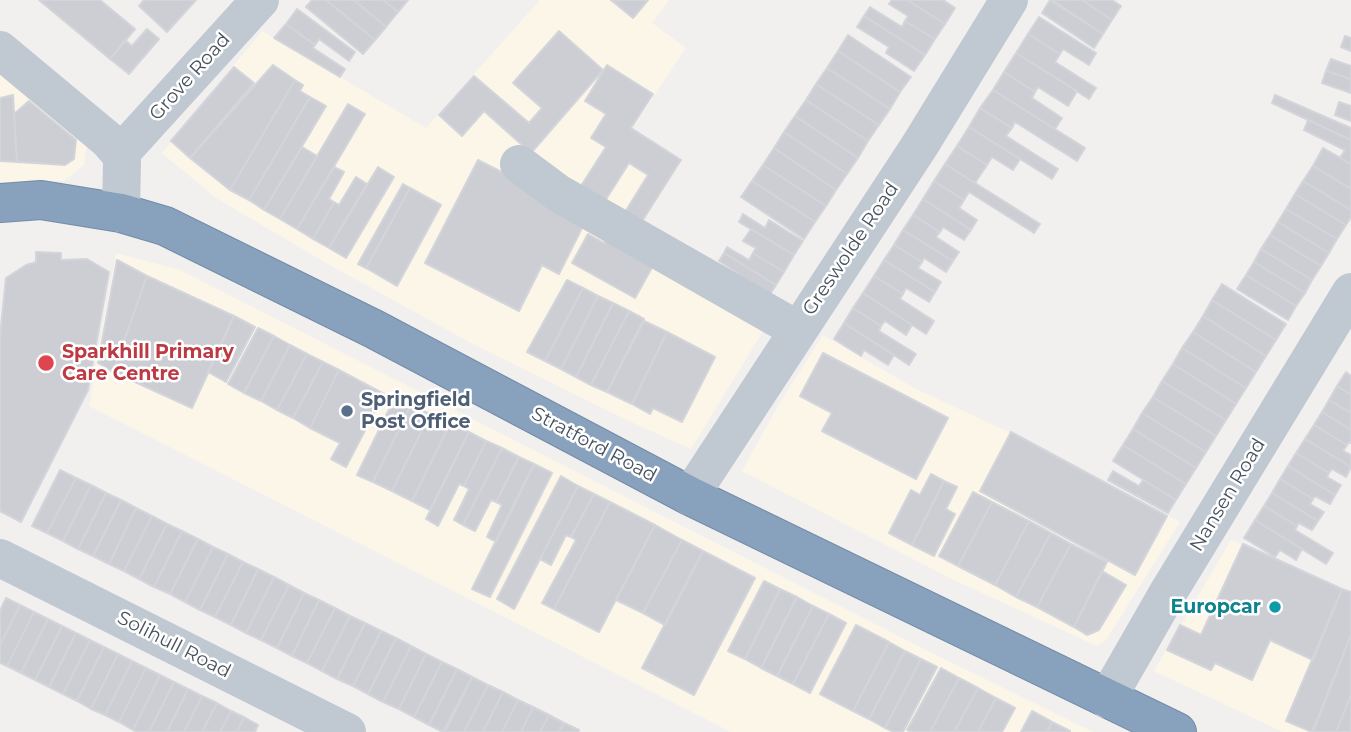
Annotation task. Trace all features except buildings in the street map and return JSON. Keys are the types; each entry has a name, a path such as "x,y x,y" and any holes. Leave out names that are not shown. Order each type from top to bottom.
{"highway":[{"name":"Stratford Road","path":"0,203 41,200 121,213 165,226 374,329 690,496 1177,732"}],"street":[{"name":"Grove Road","path":"120,154 260,0"},
{"name":"Greswolde Road","path":"690,496 920,145 1009,0"},
{"path":"0,50 108,140 120,154 121,213"},
{"path":"519,164 558,193 798,330"},
{"name":"Nansen Road","path":"1107,699 1166,596 1351,292"},
{"name":"Solihull Road","path":"0,558 347,732"}],"shaded area":[{"path":"540,0 669,0 652,23 686,48 632,129 682,161 640,227 777,308 691,449 471,343 328,264 216,198 162,153 262,31 426,128"},
{"path":"0,70 87,143 84,165 64,181 0,182"},
{"path":"116,253 180,270 932,653 1093,732 731,732 89,406"},
{"path":"823,335 914,388 1019,437 1180,522 1106,640 1097,646 952,579 742,471 778,406"},
{"path":"1231,540 1351,592 1351,732 1283,732 1154,671"}],"place":[{"name":"Sparkhill Primary Care Centre","path":"46,363"},
{"name":"Springfield Post Office","path":"347,411"},
{"name":"Europcar","path":"1275,607"}]}
